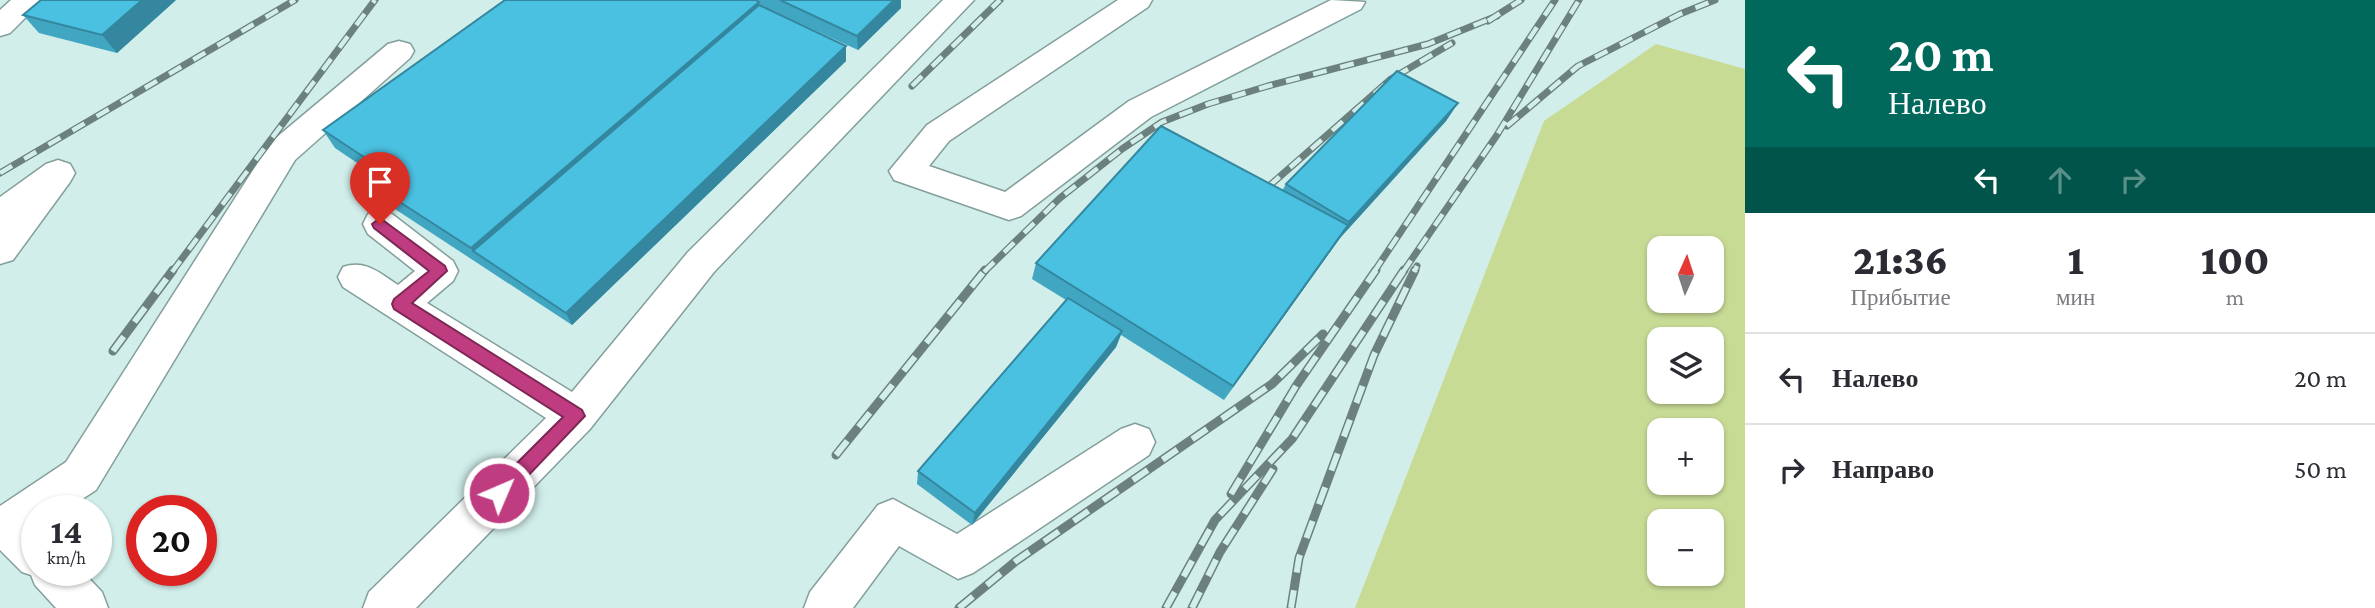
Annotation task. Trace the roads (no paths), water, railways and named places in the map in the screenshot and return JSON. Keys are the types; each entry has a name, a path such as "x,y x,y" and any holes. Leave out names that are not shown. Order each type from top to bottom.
{"lane":[{"path":"0,26 29,0"},
{"path":"1138,0 937,133 906,171 1009,207 1140,110 1351,2 1347,0"},
{"path":"384,608 576,416 701,262 949,3"},
{"path":"21,542 3,527 80,476 283,151 399,51"},
{"path":"0,215 58,173 0,250"},
{"path":"380,224 440,271 400,304"},
{"path":"356,277 576,416"},
{"path":"826,608 894,519 958,558 1135,442"},
{"path":"65,586 86,608"}],"railway":[{"path":"0,173 295,0"},
{"path":"172,272 375,0"},
{"path":"912,86 1000,0"},
{"path":"1494,17 1521,0"},
{"path":"1374,272 1555,0"},
{"path":"1403,272 1497,135 1579,0"},
{"path":"1507,126 1578,66 1680,14 1715,0"},
{"path":"984,272 1060,198 1122,149 1162,122 1208,104 1268,86 1428,44 1494,17"},
{"path":"1488,21 1494,17"},
{"path":"1269,186 1391,79 1452,43"},
{"path":"1415,270 1417,266"},
{"path":"113,351 173,270"},
{"path":"836,455 985,270"},
{"path":"1231,494 1296,386 1376,270"},
{"path":"1166,608 1215,520 1292,439 1404,270"},
{"path":"1291,608 1299,558 1374,355 1415,270"},
{"path":"959,608 1016,561 1272,384 1323,334"},
{"path":"1192,608 1220,552 1273,469"}]}
